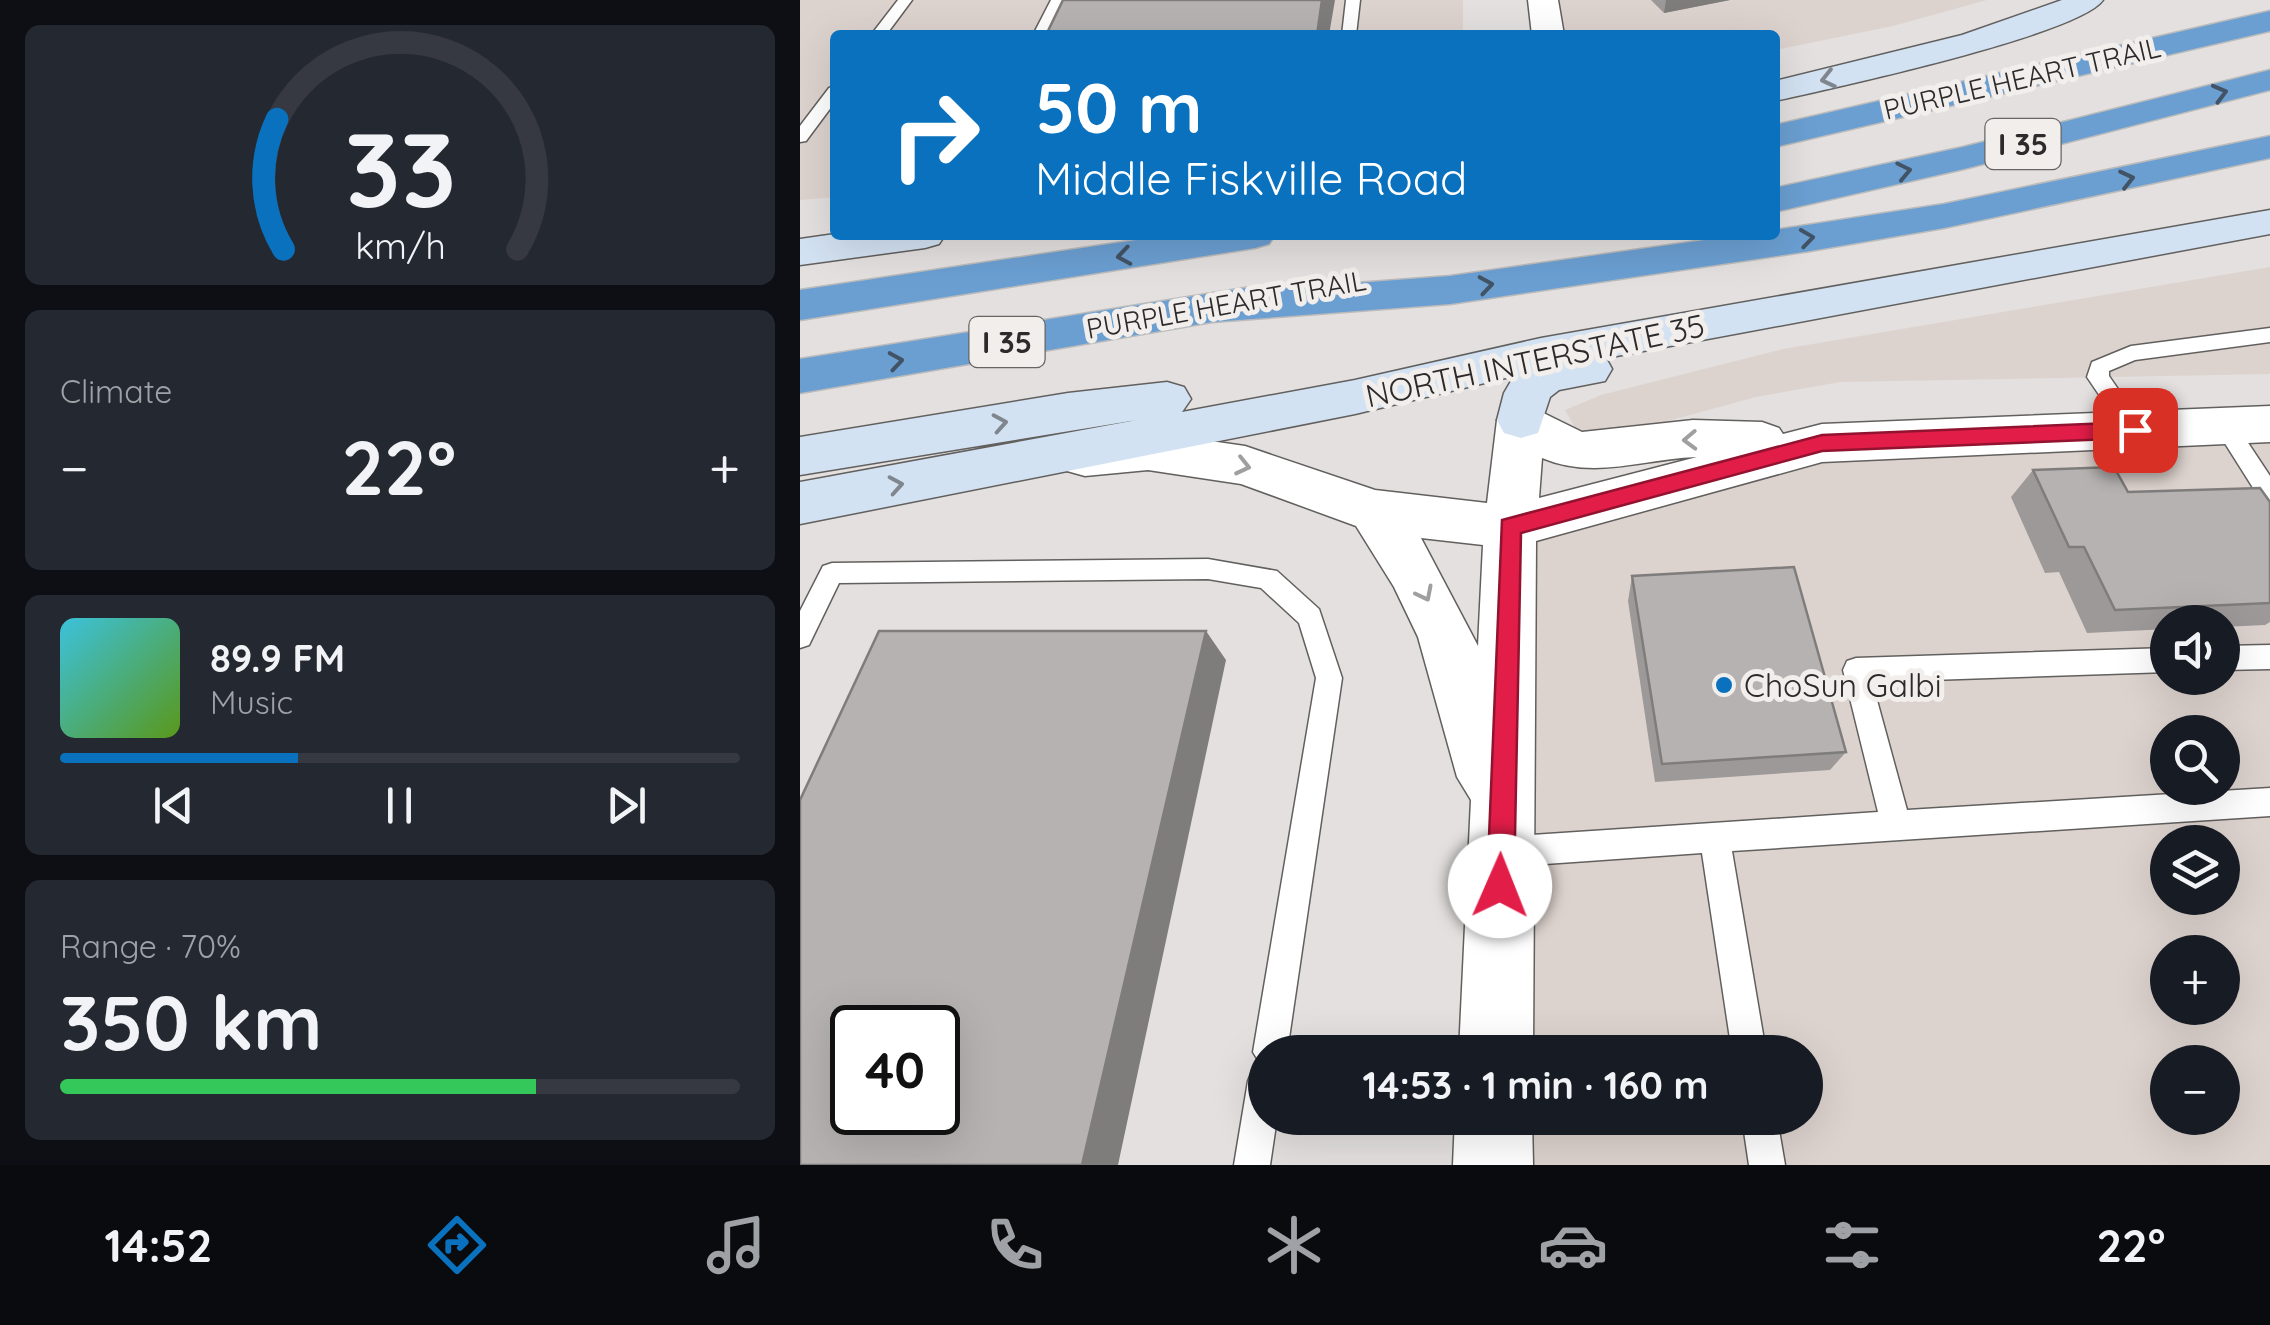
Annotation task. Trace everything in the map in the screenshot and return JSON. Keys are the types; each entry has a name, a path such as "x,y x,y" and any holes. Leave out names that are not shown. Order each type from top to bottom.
{"highway":[{"name":"PURPLE HEART TRAIL","path":"1780,135 2270,21"},
{"name":"PURPLE HEART TRAIL","path":"1780,199 1964,158 2270,80"},
{"path":"1214,308 1450,290 1810,238 1944,216 2257,150"},
{"name":"PURPLE HEART TRAIL","path":"800,306 1223,240"},
{"name":"PURPLE HEART TRAIL","path":"800,376 1214,308 1566,240"}],"main road":[{"path":"1780,60 2058,0"},
{"path":"1780,89 1878,67 2056,15 2088,0"},
{"path":"800,224 830,221"},
{"name":"NORTH INTERSTATE 35","path":"800,502 1355,398 1542,354 2270,222"},
{"path":"800,252 888,240"},
{"path":"1521,420 1524,394 1534,381 1550,376 2270,244"},
{"path":"800,456 1068,412 1542,354"}],"street":[{"path":"1543,0 1547,30"},
{"path":"1521,420 1542,438 1564,449 1610,453 1681,438 1822,443 2248,425"},
{"path":"1496,1035 1510,527 1521,420"},
{"path":"1008,464 1148,451 1245,465 1374,510 1510,527 1822,443"},
{"path":"1374,510 1414,572 1446,636 1502,837"},
{"path":"1492,1165 1493,1135"}],"lane":[{"path":"882,30 905,0"},
{"path":"1043,30 1058,0"},
{"path":"1350,30 1353,0"},
{"path":"800,136 830,97"},
{"path":"2135,430 2098,376 2098,367 2131,353 2270,335"},
{"path":"2248,425 2270,496"},
{"path":"800,637 832,573 1208,569 1268,578 1310,616 1329,678 1273,1035"},
{"path":"2240,658 2270,657"},
{"path":"1896,826 1856,670 2150,661"},
{"path":"1502,837 1715,838 2270,802"},
{"path":"1715,838 1746,1035"},
{"path":"1252,1165 1257,1135"},
{"path":"1763,1135 1767,1165"}],"shaded area":[{"path":"800,0 1463,0 1463,30 830,30 830,197 800,200"},
{"path":"1558,0 1987,0 1893,26 1780,49 1780,30 1563,30"},
{"path":"2270,267 2270,374 1840,382 1756,397 1620,434 1579,434 1565,410 1601,395 1783,349"},
{"path":"2270,424 2270,1165 1526,1165 1523,1135 1823,1135 1823,1035 1516,1035 1501,852 1510,527 1822,443"}],"building":[{"path":"1063,0 1322,0 1318,30 1048,30"},
{"path":"2114,467 2128,492 2260,488 2270,502 2270,603 2150,605 2150,608 2115,610 2084,547 2069,547 2033,470"},
{"name":"ChoSun Galbi","path":"1794,567 1846,752 1662,764 1632,576"},
{"path":"879,631 1206,631 1082,1165 800,1165 800,800"}],"place":[{"name":"ChoSun Galbi","path":"1724,685"}],"route":[{"path":"1500,886 1510,527 1822,443 2135,430"}]}
